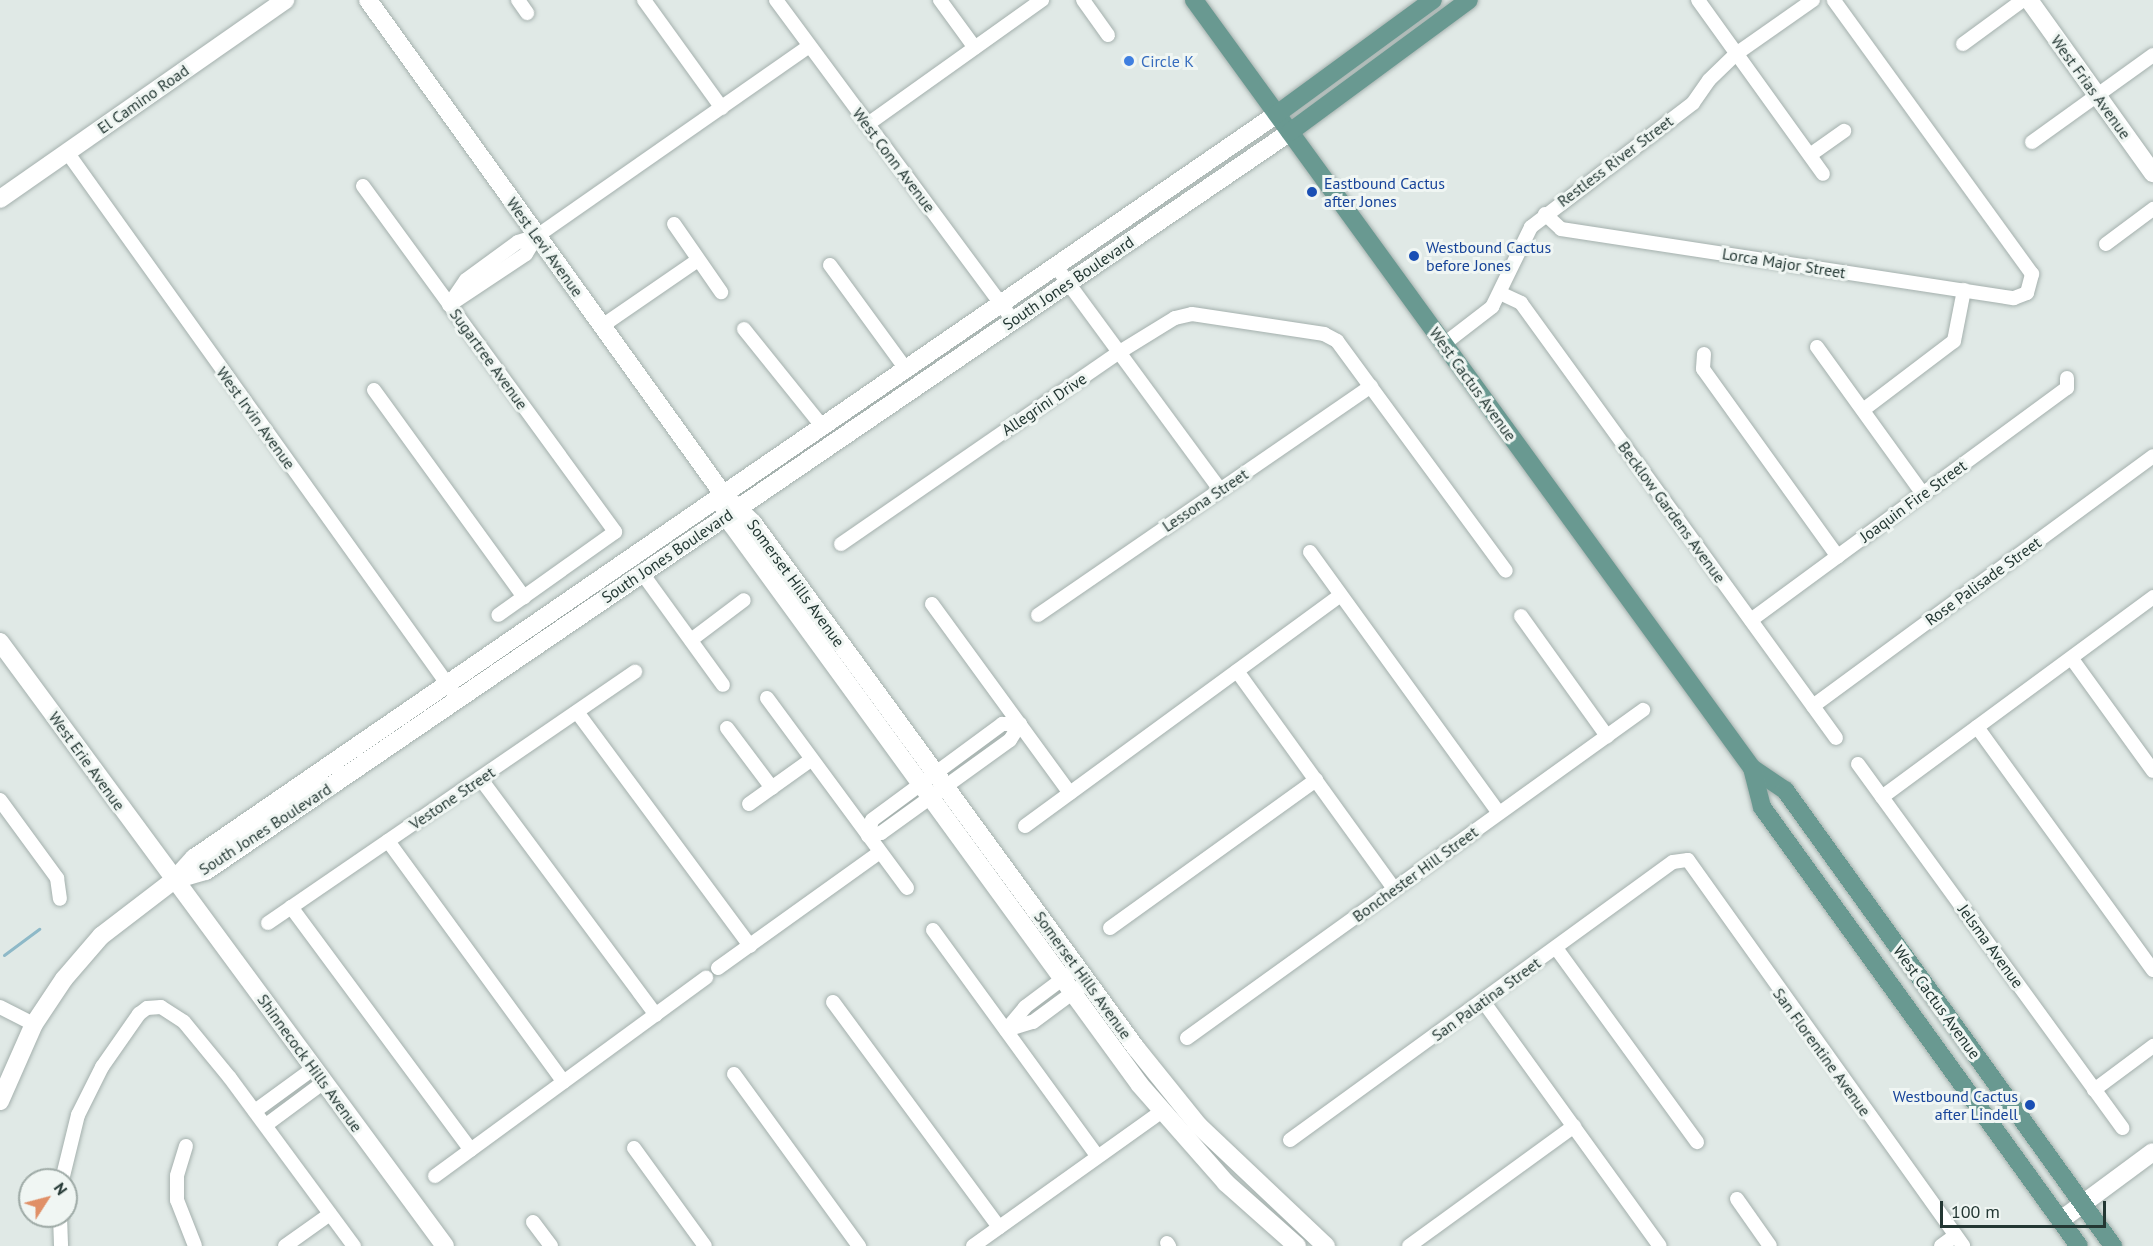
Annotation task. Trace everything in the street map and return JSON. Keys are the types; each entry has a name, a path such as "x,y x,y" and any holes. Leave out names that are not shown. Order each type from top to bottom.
{"main road":[{"name":"West Cactus Avenue","path":"1194,0 1752,768 1785,790 2114,1246"},
{"name":"South Jones Boulevard","path":"1278,114 1433,0"},
{"name":"South Jones Boulevard","path":"1290,132 1469,0"},
{"name":"West Cactus Avenue","path":"1752,768 1762,807 2079,1246"}],"street":[{"name":"El Camino Road","path":"0,199 285,0"},
{"name":"West Levi Avenue","path":"368,0 723,494"},
{"path":"518,0 527,13"},
{"path":"644,0 722,108"},
{"name":"West Conn Avenue","path":"776,0 1013,320"},
{"path":"940,0 975,48"},
{"path":"868,124 1042,0"},
{"path":"1083,0 1108,35"},
{"path":"1698,0 1823,174"},
{"name":"Restless River Street","path":"1444,344 1492,307 1502,294 1528,232 1545,214 1693,103 1709,80 1736,54 1813,0"},
{"name":"Lorca Major Street","path":"1545,214 1561,230 2014,298 2027,293 2032,274 1834,0"},
{"path":"1963,44 2023,0"},
{"name":"West Frias Avenue","path":"2028,0 2153,173"},
{"path":"449,305 466,280 518,242 537,236 809,45"},
{"path":"2032,142 2153,55"},
{"name":"South Jones Boulevard","path":"174,880 194,858 1278,114"},
{"path":"1810,155 1844,130"},
{"name":"South Jones Boulevard","path":"174,880 206,871 1290,132"},
{"name":"West Irvin Avenue","path":"67,152 458,699"},
{"name":"Sugartree Avenue","path":"363,186 615,532 524,597"},
{"path":"2106,244 2153,209"},
{"path":"674,224 721,292"},
{"path":"602,326 698,260"},
{"path":"830,265 905,368"},
{"path":"1055,266 1220,490"},
{"path":"1863,410 1954,341 1964,290"},
{"name":"Becklow Gardens Avenue","path":"1502,294 1521,303 1836,738"},
{"name":"Allegrini Drive","path":"840,544 1118,353 1181,316 1264,324 1331,337 1371,386 1506,571"},
{"path":"744,328 822,426"},
{"path":"1817,347 1923,494"},
{"path":"1704,354 1703,369 1838,557"},
{"name":"Joaquin Fire Street","path":"1751,620 2067,388 2067,378"},
{"name":"Lessona Street","path":"1038,615 1371,386"},
{"path":"374,390 524,597 498,615"},
{"name":"Rose Palisade Street","path":"1813,706 2153,456"},
{"name":"Somerset Hills Avenue","path":"723,494 733,511 933,785 1083,975 1198,1126 1326,1246"},
{"path":"1310,552 1499,813"},
{"path":"642,573 723,685"},
{"path":"1025,826 1341,595"},
{"path":"1882,797 2153,597"},
{"path":"691,640 744,600"},
{"path":"932,604 1070,793"},
{"path":"1521,616 1607,736"},
{"name":"West Erie Avenue","path":"0,642 174,880"},
{"path":"2072,659 2153,771"},
{"path":"1238,671 1394,889"},
{"name":"Vestone Street","path":"268,923 635,672"},
{"path":"767,698 907,888"},
{"name":"Bonchester Hill Street","path":"1187,1038 1643,710"},
{"path":"577,712 750,946"},
{"path":"868,836 872,820 933,785 1002,724 1020,724"},
{"path":"727,728 772,788"},
{"path":"1977,728 2153,970"},
{"path":"749,804 812,759"},
{"name":"Jelsma Avenue","path":"1858,764 2122,1128"},
{"path":"480,778 656,1015"},
{"path":"1110,928 1316,780"},
{"name":"Somerset Hills Avenue","path":"933,785 1067,986 1161,1111 1226,1183 1297,1246"},
{"path":"0,800 57,878 60,899"},
{"path":"387,841 564,1082"},
{"path":"718,968 880,852"},
{"name":"San Palatina Street","path":"1290,1140 1673,862 1683,860"},
{"name":"San Florentine Avenue","path":"1683,860 1692,866 1959,1241"},
{"path":"0,1101 34,1024 64,979 101,936 174,880"},
{"name":"Shinnecock Hills Avenue","path":"174,880 445,1246"},
{"path":"291,907 471,1150"},
{"path":"933,930 1097,1156"},
{"path":"1556,948 1697,1142"},
{"path":"1006,1030 1025,1007 1067,986 1083,975"},
{"path":"435,1176 706,978"},
{"path":"1483,1001 1660,1246"},
{"path":"833,1002 999,1227"},
{"path":"0,1007 34,1024"},
{"path":"65,1168 78,1115 102,1067 139,1014 147,1008 161,1007 184,1022 266,1125 354,1246"},
{"path":"2094,1090 2153,1046"},
{"path":"734,1074 859,1246"},
{"path":"255,1111 319,1075"},
{"path":"266,1125 319,1075"},
{"path":"973,1246 1161,1111"},
{"path":"1408,1246 1574,1126"},
{"path":"186,1146 177,1176 177,1200 195,1246"},
{"path":"634,1148 705,1246"},
{"path":"2061,1220 2153,1152"},
{"path":"1737,1199 1770,1246"},
{"path":"285,1246 330,1214"},
{"path":"533,1222 551,1246"},
{"path":"60,1228 61,1246"},
{"path":"1941,1246 1959,1241"}],"waterway":[{"path":"4,955 39,929"}],"place":[{"name":"Circle K","path":"1129,61"},
{"name":"Eastbound Cactus after Jones","path":"1312,192"},
{"name":"Westbound Cactus before Jones","path":"1414,256"},
{"name":"Westbound Cactus after Lindell","path":"2030,1105"}]}
